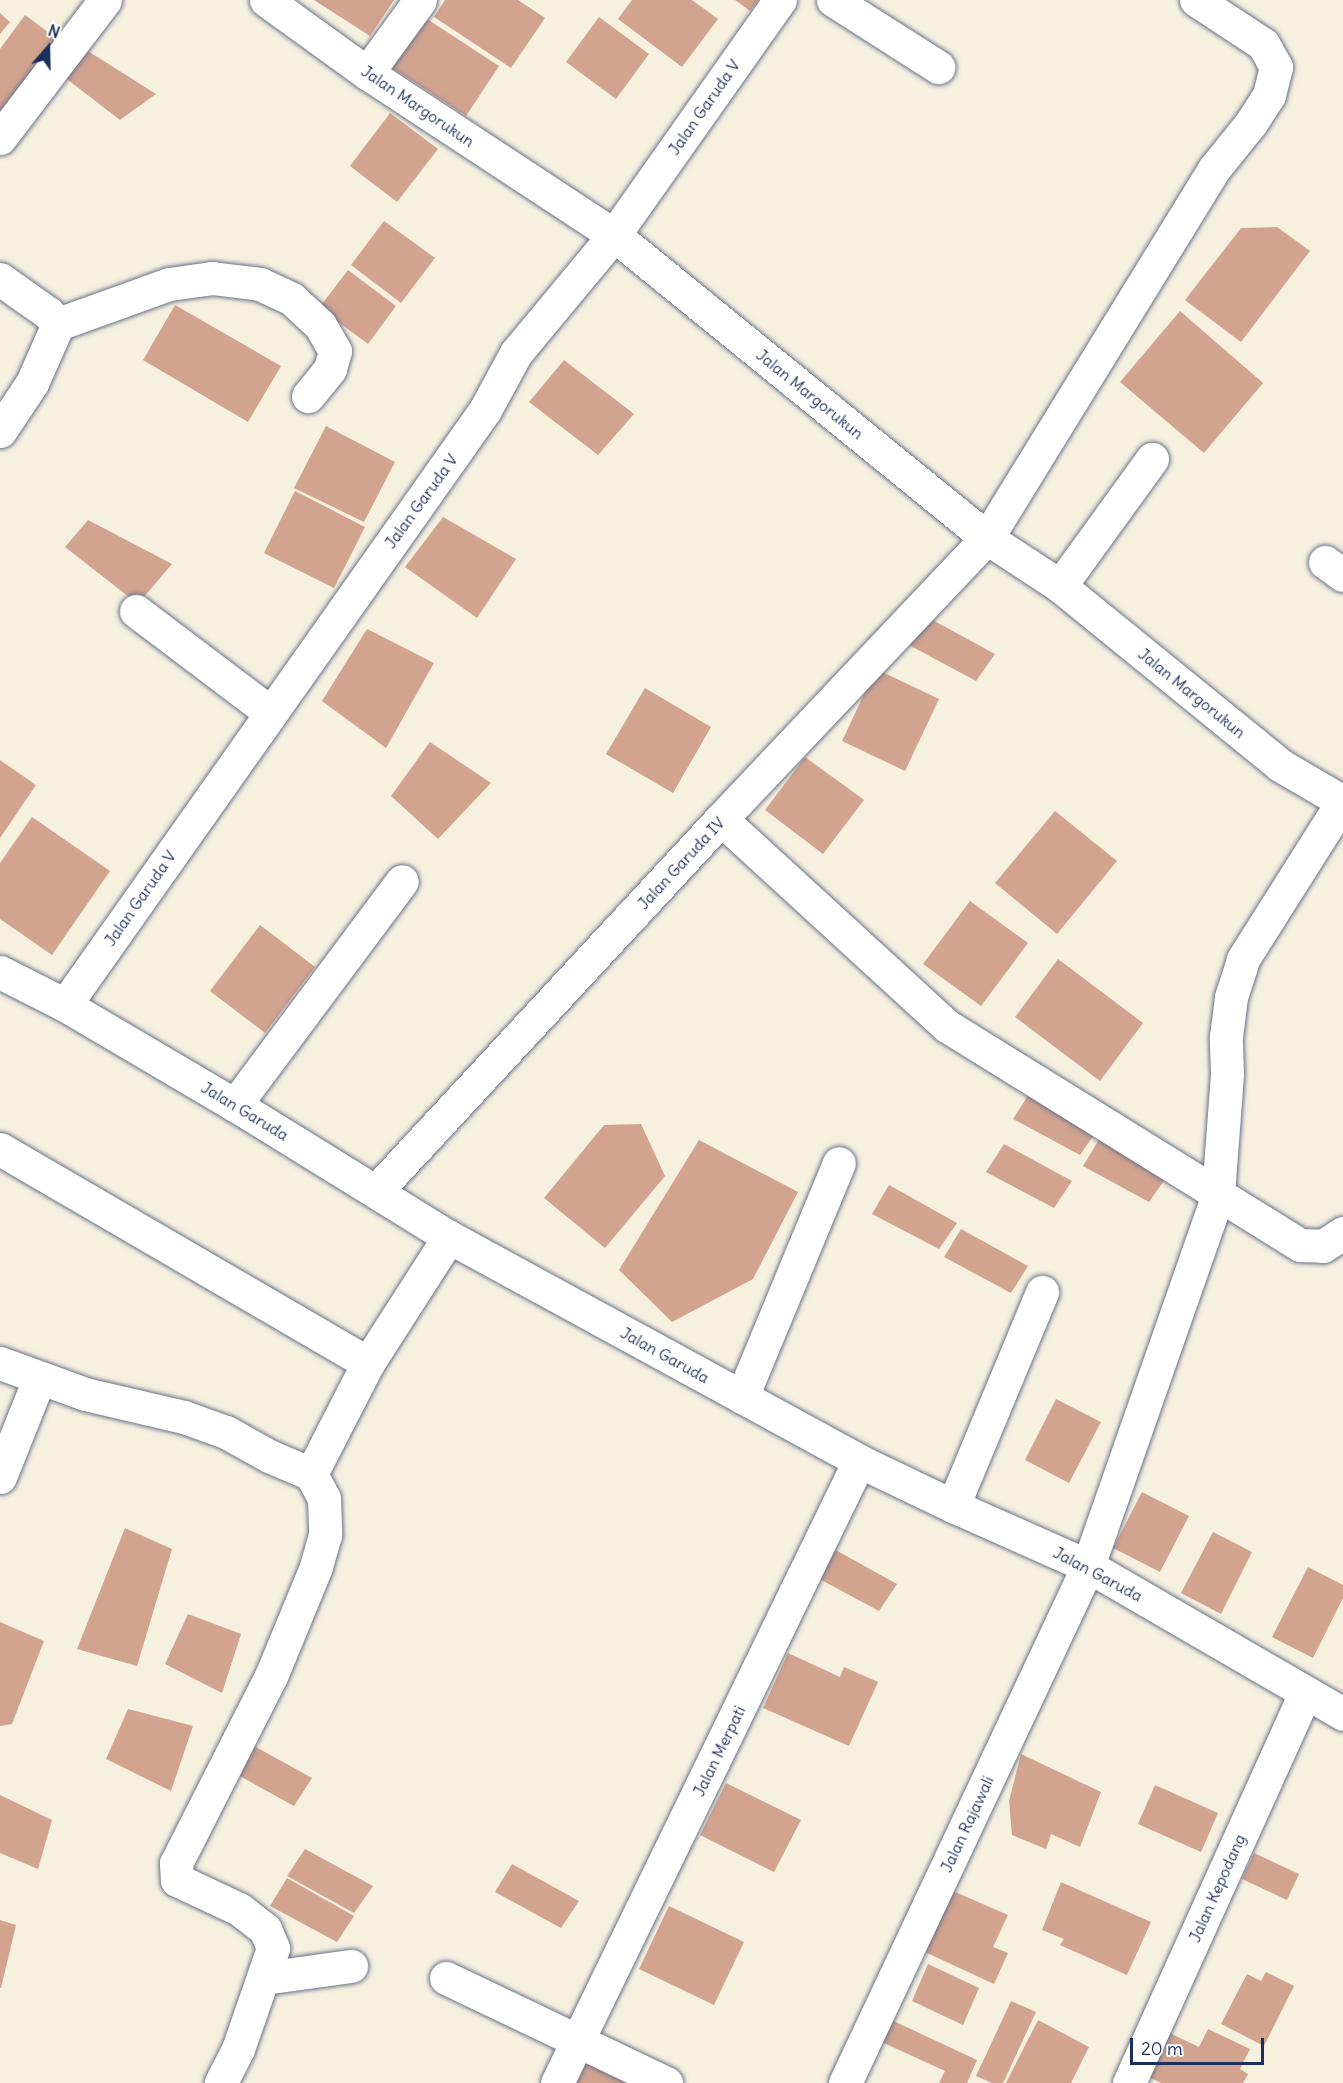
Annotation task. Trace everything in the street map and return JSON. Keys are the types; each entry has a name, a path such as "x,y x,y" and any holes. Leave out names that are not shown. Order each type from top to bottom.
{"street":[{"path":"0,138 105,0"},
{"name":"Jalan Margorukun","path":"266,0 367,73 614,235 987,538 1060,586 1280,765 1343,802"},
{"path":"367,73 420,0"},
{"name":"Jalan Garuda V","path":"65,1005 485,410 516,352 614,235 780,0"},
{"path":"833,0 938,67"},
{"name":"Jalan Garuda IV","path":"377,1190 721,819 987,538 1214,169 1269,95 1276,67 1263,44 1196,0"},
{"path":"0,431 32,383 58,324 169,284 212,278 260,285 292,299 320,325 335,351 330,369 308,396"},
{"path":"0,279 48,313 58,324"},
{"path":"1060,586 1152,459"},
{"path":"136,611 271,713"},
{"name":"Jalan Rajawali","path":"844,2083 1088,1566 1218,1194 1231,996 1243,959 1343,802"},
{"path":"721,819 947,1026 1300,1245 1323,1246 1343,1233"},
{"path":"235,1105 402,881"},
{"name":"Jalan Garuda","path":"0,972 65,1005 235,1105 377,1190 448,1237 859,1461 1088,1566 1343,1714"},
{"path":"0,1149 368,1363"},
{"path":"742,1397 839,1162"},
{"path":"311,1474 368,1363 448,1237"},
{"path":"953,1506 1042,1292"},
{"path":"0,1364 85,1394 183,1417 226,1432 269,1456 311,1474 324,1498 325,1535 316,1568 272,1676 176,1863 177,1880 239,1910 265,1929 273,1948 238,2049 221,2083"},
{"path":"0,1477 39,1379"},
{"name":"Jalan Merpati","path":"557,2083 859,1461"},
{"name":"Jalan Kepodang","path":"1129,2083 1305,1693"},
{"path":"264,1978 351,1966"},
{"path":"446,1978 666,2083"}],"building":[{"path":"314,0 394,0 370,36"},
{"path":"445,0 518,0 545,18 511,68 434,17"},
{"path":"632,0 692,0 718,19 682,67 618,19"},
{"path":"735,0 758,0 750,11"},
{"path":"0,13 10,22 0,34"},
{"path":"25,15 69,48 0,120 0,49"},
{"path":"421,15 499,66 466,116 388,65"},
{"path":"599,17 649,54 616,99 566,62"},
{"path":"83,48 156,94 120,120 59,73"},
{"path":"390,113 438,149 397,202 350,166"},
{"path":"384,221 435,258 401,303 351,265"},
{"path":"1277,227 1310,251 1241,342 1185,300 1241,228"},
{"path":"348,270 396,306 368,344 319,308"},
{"path":"175,305 281,366 248,422 143,360"},
{"path":"1180,311 1263,383 1204,453 1120,382"},
{"path":"564,360 634,414 598,455 529,402"},
{"path":"326,426 395,462 364,522 294,488"},
{"path":"295,491 365,527 334,588 264,553"},
{"path":"443,517 516,559 477,618 405,567"},
{"path":"88,520 172,564 138,604 65,547"},
{"path":"927,617 995,654 976,681 909,645"},
{"path":"367,629 434,663 386,748 322,701"},
{"path":"876,669 939,699 905,771 842,741"},
{"path":"645,688 711,727 673,793 606,754"},
{"path":"430,742 491,783 438,839 391,796"},
{"path":"805,757 864,800 823,854 765,810"},
{"path":"0,760 36,785 0,838"},
{"path":"1055,811 1117,861 1057,934 995,883"},
{"path":"32,817 110,871 52,955 0,919 0,863"},
{"path":"970,901 1028,943 981,1006 923,964"},
{"path":"260,925 315,967 265,1033 210,991"},
{"path":"1058,959 1143,1023 1100,1081 1015,1017"},
{"path":"1031,1091 1098,1129 1080,1155 1013,1119"},
{"path":"641,1124 665,1176 605,1248 544,1198 604,1125"},
{"path":"1100,1138 1168,1175 1149,1202 1083,1166"},
{"path":"699,1140 798,1192 753,1279 672,1322 619,1270"},
{"path":"1004,1144 1072,1181 1054,1208 986,1172"},
{"path":"889,1185 957,1223 939,1249 872,1214"},
{"path":"961,1229 1028,1266 1011,1293 944,1257"},
{"path":"1056,1399 1101,1422 1069,1483 1025,1460"},
{"path":"1142,1492 1189,1516 1160,1572 1113,1548"},
{"path":"125,1528 172,1549 137,1666 77,1649"},
{"path":"1213,1532 1252,1552 1221,1614 1181,1593"},
{"path":"830,1547 897,1584 879,1611 812,1575"},
{"path":"1308,1567 1343,1585 1343,1598 1313,1658 1272,1637"},
{"path":"188,1614 241,1634 222,1693 165,1664"},
{"path":"0,1622 44,1641 12,1724 0,1726"},
{"path":"788,1653 840,1677 844,1667 878,1682 849,1746 763,1708"},
{"path":"128,1709 193,1726 171,1791 106,1759"},
{"path":"245,1741 312,1778 294,1806 227,1769"},
{"path":"1021,1754 1101,1792 1080,1847 1051,1834 1046,1849 1012,1835 1009,1801"},
{"path":"726,1783 801,1820 774,1872 700,1835"},
{"path":"1155,1785 1218,1813 1201,1852 1138,1824"},
{"path":"0,1795 52,1820 38,1869 0,1853"},
{"path":"305,1849 373,1886 354,1913 287,1876"},
{"path":"1254,1853 1299,1874 1287,1900 1242,1879"},
{"path":"512,1864 579,1901 561,1928 495,1892"},
{"path":"287,1878 354,1916 337,1942 270,1906"},
{"path":"1061,1882 1151,1922 1127,1975 1060,1945 1064,1939 1042,1930"},
{"path":"953,1891 1008,1915 993,1947 1008,1953 994,1984 925,1952"},
{"path":"669,1906 744,1942 714,2005 639,1969"},
{"path":"0,1920 16,1925 1,1988 0,1988"},
{"path":"928,1964 979,1988 963,2025 912,2001"},
{"path":"1266,1972 1294,1986 1264,2046 1221,2024 1247,1974 1261,1981"},
{"path":"1011,2001 1036,2012 1003,2083 992,2083 976,2076"},
{"path":"885,2017 977,2060 967,2083 939,2083 945,2071 875,2039"},
{"path":"1038,2020 1089,2047 1071,2083 1006,2083"},
{"path":"1159,2028 1199,2047 1208,2029 1250,2049 1240,2069 1248,2074 1243,2083 1161,2083 1139,2072"},
{"path":"580,2048 643,2083 576,2083 562,2076"}]}
